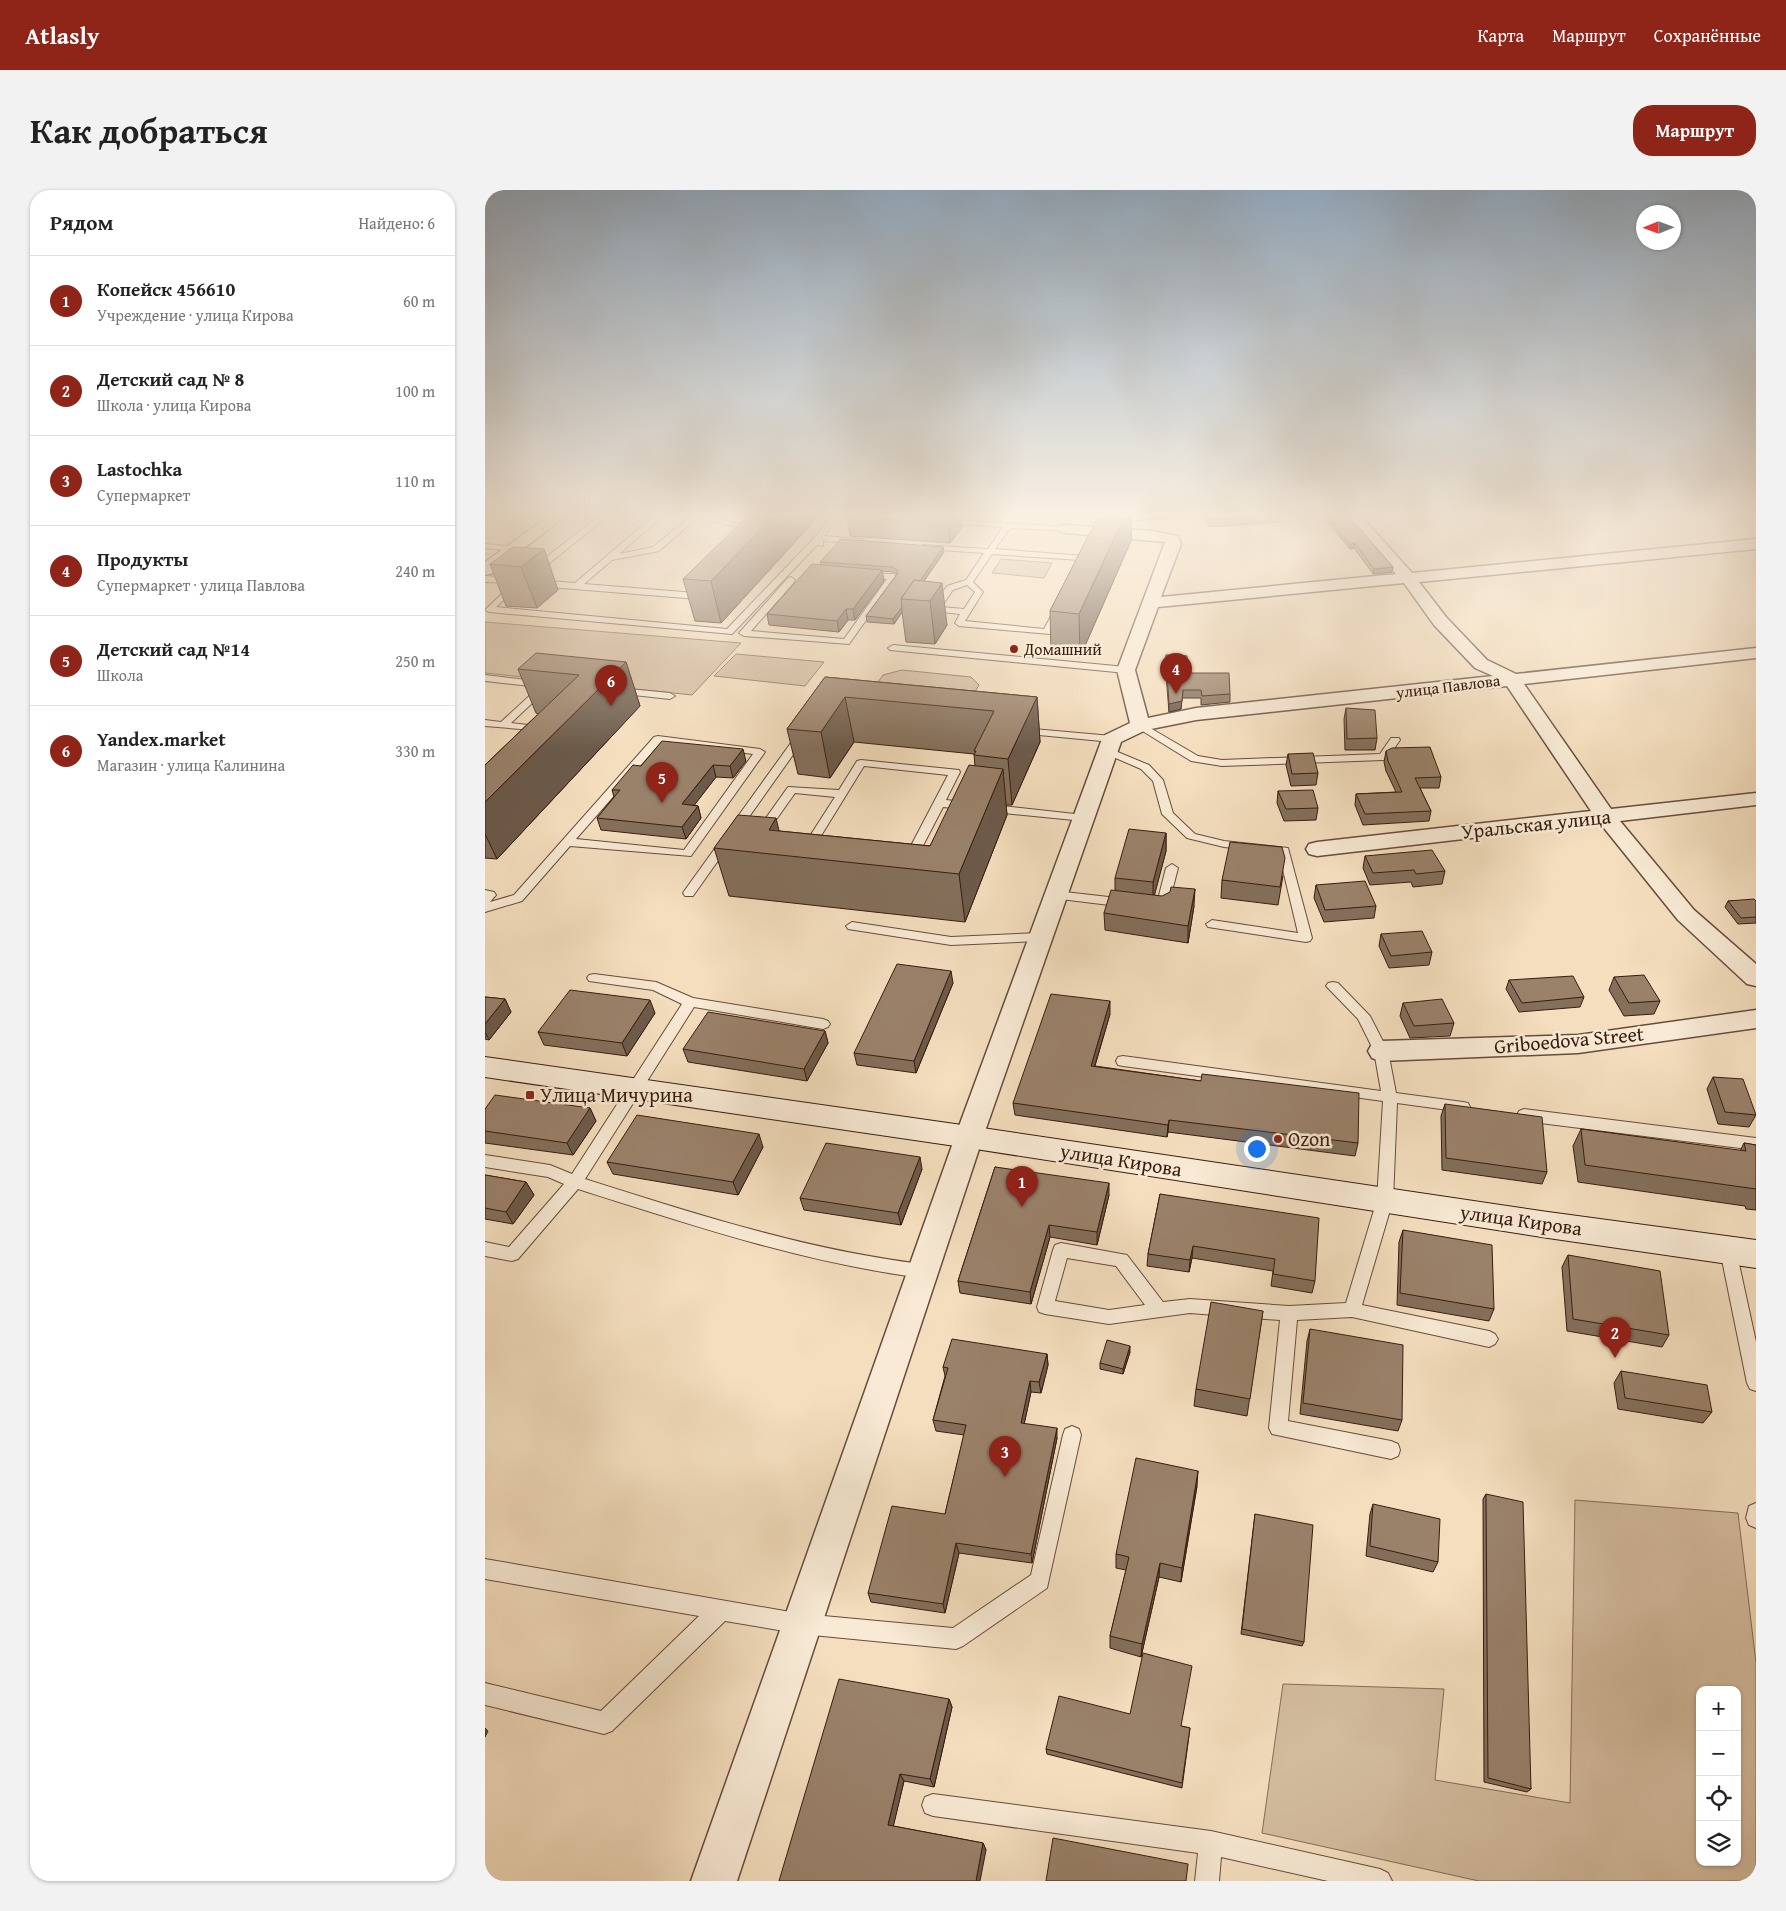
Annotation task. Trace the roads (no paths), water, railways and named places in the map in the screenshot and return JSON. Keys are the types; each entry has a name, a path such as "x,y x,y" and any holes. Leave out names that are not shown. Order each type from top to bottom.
{"main road":[{"name":"улица Кирова","path":"485,1068 969,1136 1385,1200 1742,1252"}],"street":[{"path":"1140,725 1126,670 1155,592"},
{"path":"1151,603 1270,592"},
{"path":"1419,592 1440,621 1481,664 1511,678 1605,816 1686,915 1756,978"},
{"name":"улица Павлова","path":"1110,745 1140,725 1196,714 1756,652"},
{"path":"714,1881 969,1136 1110,745"},
{"name":"Уральская улица","path":"1317,849 1756,799"},
{"name":"Griboedova Street","path":"1381,1051 1578,1044 1756,1019"}],"lane":[{"path":"508,592 489,609 729,632 767,592"},
{"path":"649,592 699,596 703,592"},
{"path":"781,592 744,633 846,642 882,592"},
{"path":"947,592 935,609 965,612"},
{"path":"979,592 959,622 1047,632 1064,599"},
{"path":"893,648 1126,670"},
{"path":"485,678 552,685 503,725"},
{"path":"604,690 670,696"},
{"path":"485,723 551,730"},
{"path":"1140,725 1195,759 1222,763 1383,758 1395,740"},
{"path":"689,893 807,726"},
{"path":"1014,730 1110,745 1145,766 1158,780 1168,814 1191,836 1224,844 1284,850 1307,938 1212,924"},
{"path":"485,908 518,898 567,842 658,739 760,752 687,854 567,842"},
{"path":"807,849 861,763 955,772 906,867 897,866"},
{"path":"766,841 757,840 792,788 841,794"},
{"path":"939,803 1084,818"},
{"path":"1056,894 1162,907 1172,868"},
{"path":"485,894 490,895 485,901"},
{"path":"852,926 951,941 1040,938"},
{"path":"594,978 656,986 690,1002 823,1024"},
{"path":"1333,986 1363,1016 1381,1051 1390,1098 1385,1200 1352,1310"},
{"path":"485,1249 512,1254 575,1182 690,1002"},
{"path":"1123,1061 1479,1109"},
{"path":"1509,1113 1756,1144"},
{"path":"485,1161 550,1171 575,1182 698,1221 867,1264 923,1271"},
{"path":"1160,1311 1121,1260 1061,1250 1045,1307 1109,1317 1160,1311 1190,1306 1289,1312 1352,1310 1489,1339"},
{"path":"1742,1252 1755,1374"},
{"path":"1289,1312 1279,1428 1391,1450"},
{"path":"485,1569 802,1624 956,1639 1040,1580 1072,1435"},
{"path":"1756,1513 1756,1518"},
{"path":"485,1694 604,1722 720,1611"},
{"path":"933,1806 1211,1843 1380,1881"},
{"path":"1207,1881 1211,1843"}],"place":[{"name":"Домашний","path":"1014,649"},
{"name":"Продукты","path":"1176,694"},
{"name":"Yandex.market","path":"611,706"},
{"name":"Детский сад №14","path":"662,803"},
{"name":"Улица Мичурина","path":"530,1095"},
{"name":"Ozon","path":"1278,1139"},
{"name":"Копейск 456610","path":"1022,1207"},
{"name":"Детский сад № 8","path":"1615,1358"},
{"name":"Lastochka","path":"1005,1477"}]}
